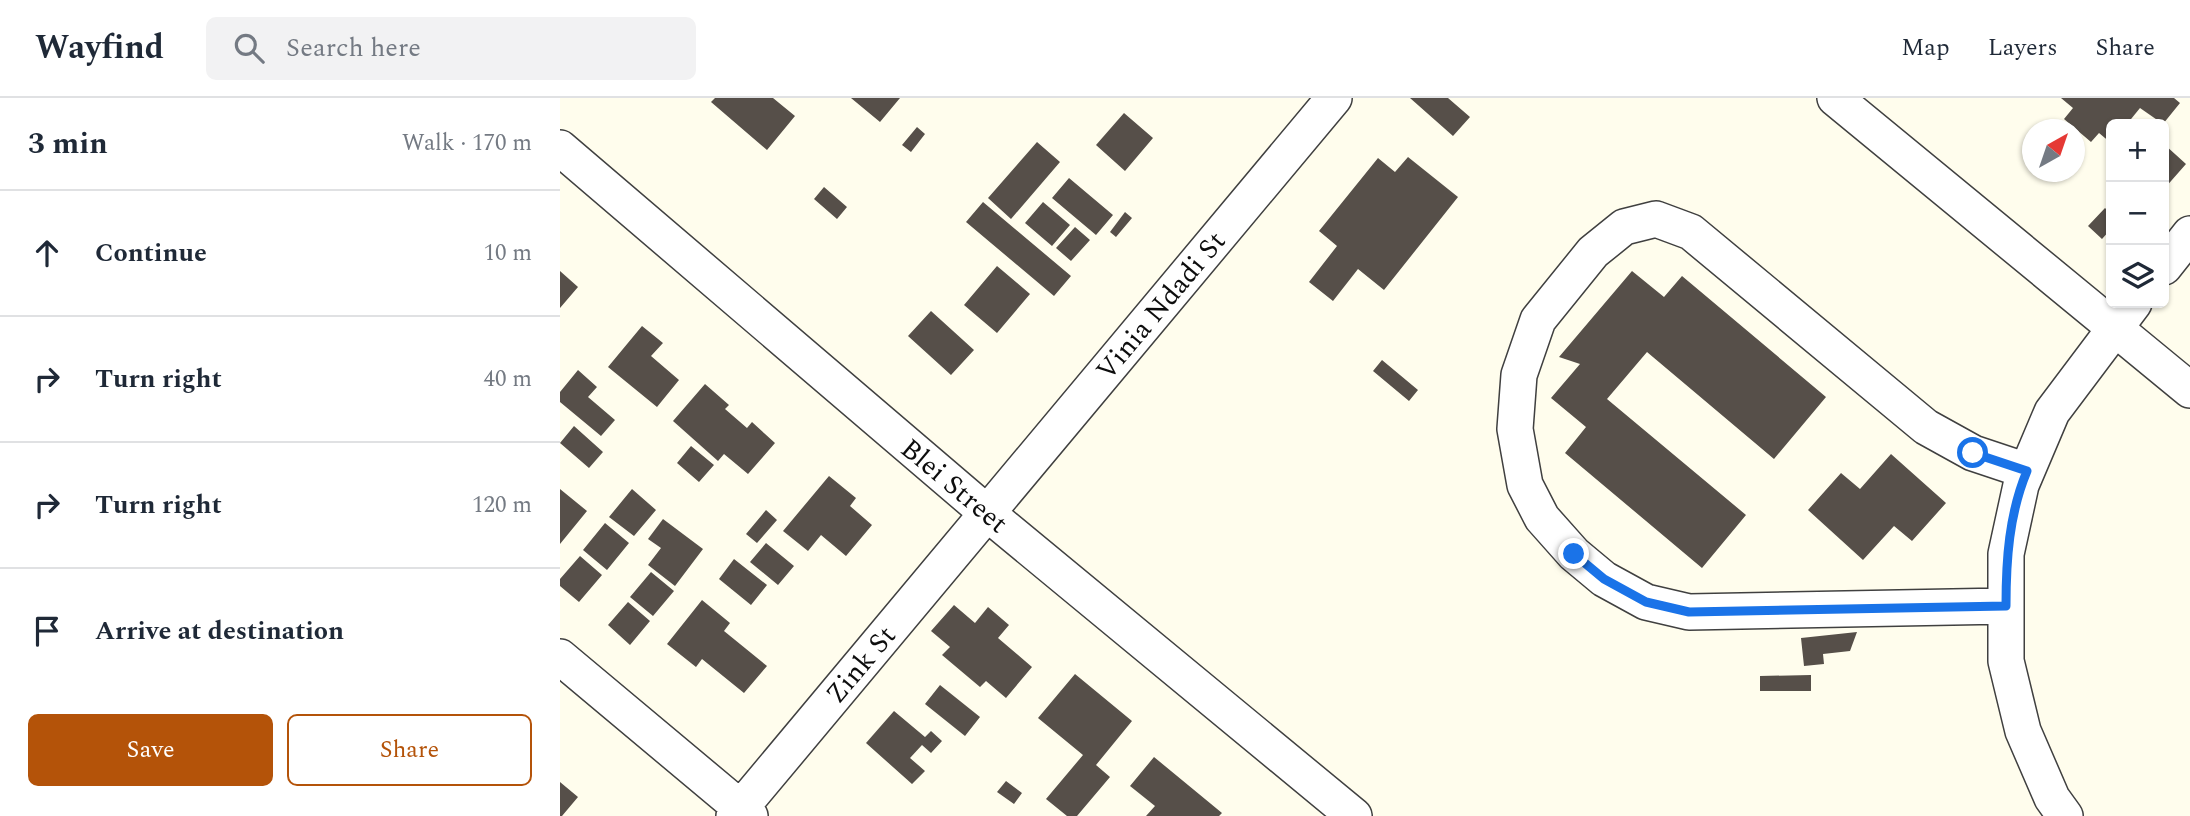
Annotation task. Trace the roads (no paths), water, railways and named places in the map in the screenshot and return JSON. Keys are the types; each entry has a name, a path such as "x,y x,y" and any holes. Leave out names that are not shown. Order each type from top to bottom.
{"street":[{"name":"Vinia Ndadi St","path":"986,513 1334,98"},
{"path":"1835,98 2124,315 2190,390"},
{"name":"Blei Street","path":"560,148 986,513 1354,816"},
{"path":"2006,606 1689,612 1646,602 1604,579 1574,554 1542,518 1525,485 1515,429 1520,375 1538,320 1592,252 1624,227 1656,219 1691,232 1927,427 1973,453 2027,471"},
{"path":"2169,261 2190,234"},
{"path":"2065,816 2052,798 2023,731 2007,661 2006,554 2021,485 2052,412 2124,315"},
{"name":"Zink St","path":"741,813 986,513"},
{"path":"560,657 741,813"}]}
